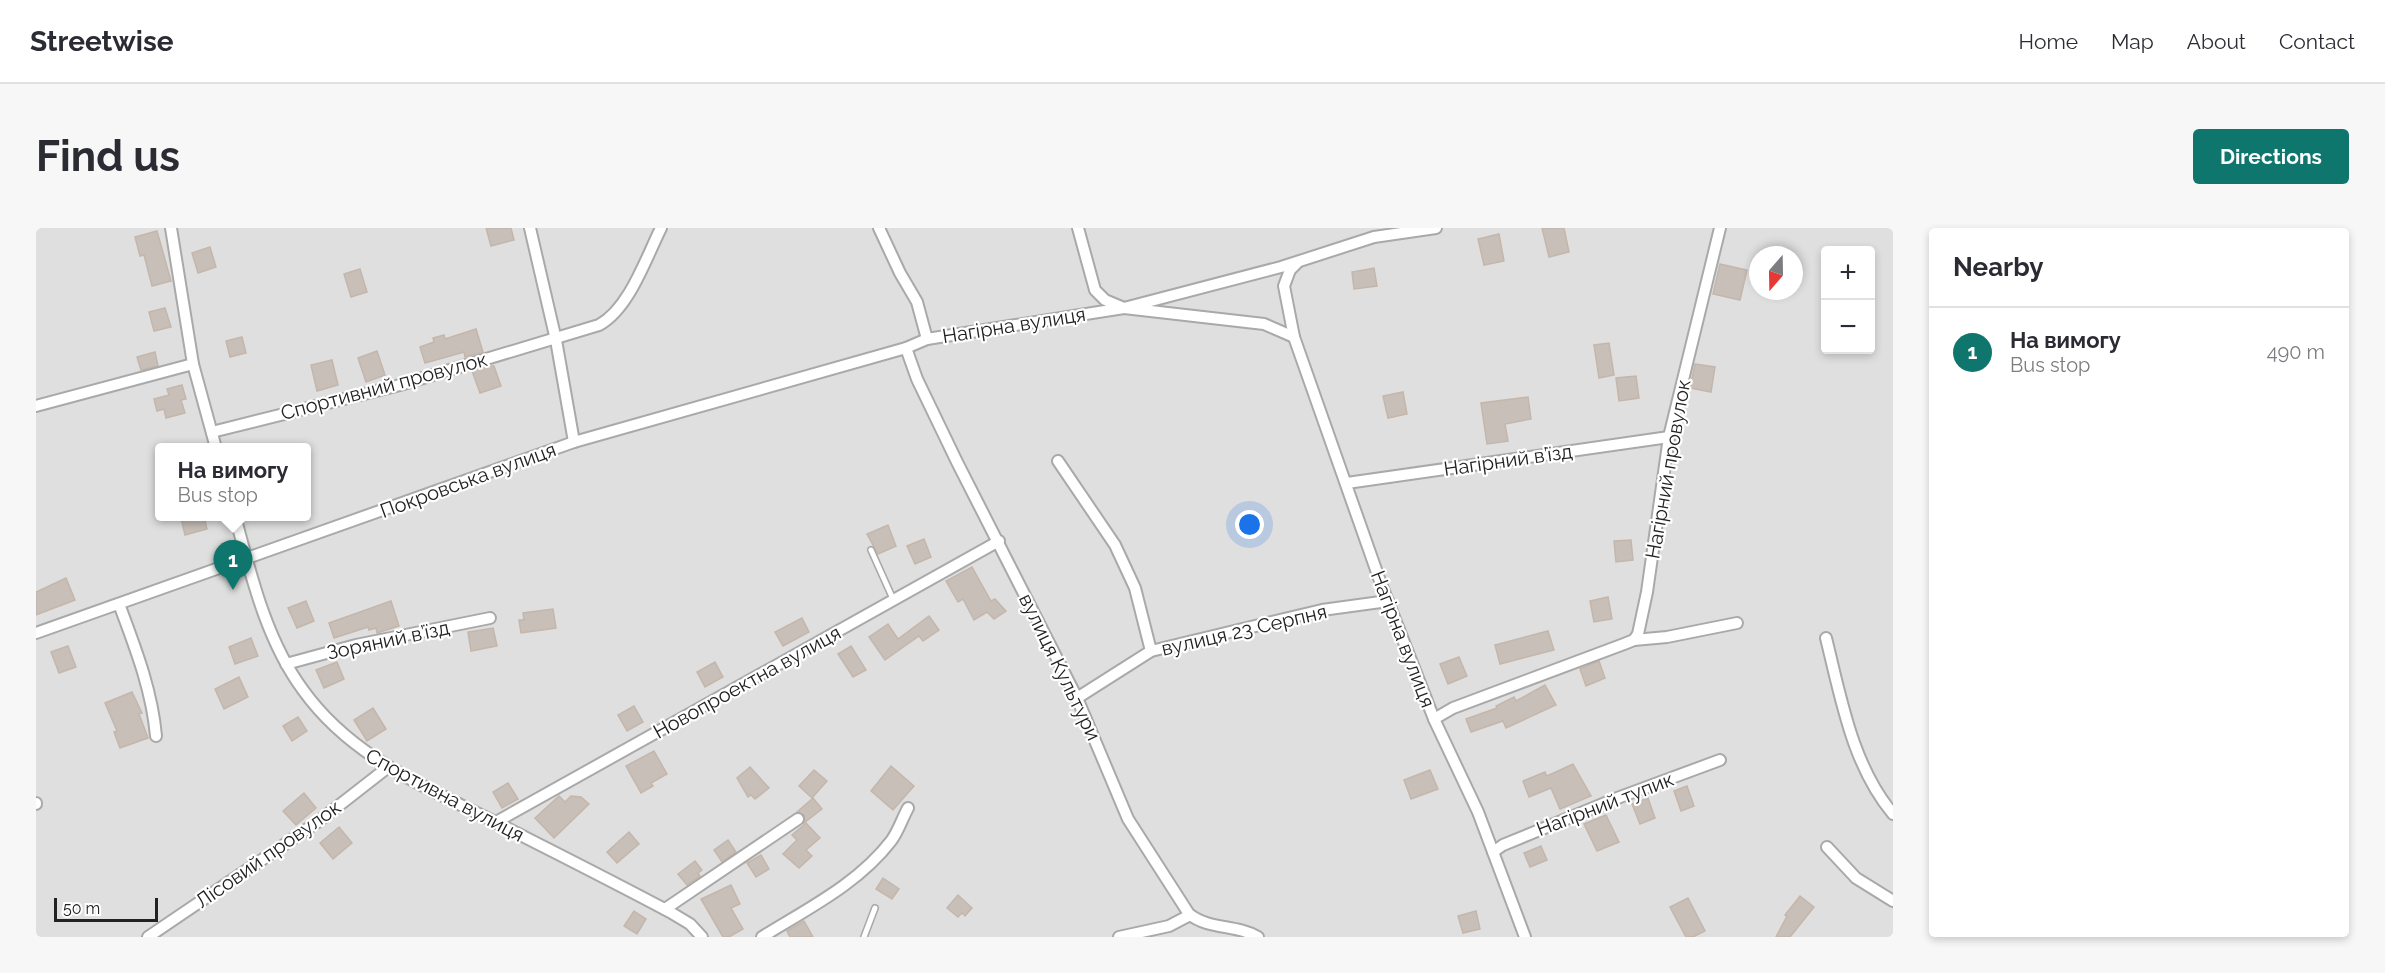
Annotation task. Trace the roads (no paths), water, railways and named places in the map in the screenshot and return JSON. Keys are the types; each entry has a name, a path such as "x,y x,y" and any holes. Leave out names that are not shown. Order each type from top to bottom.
{"street":[{"path":"171,228 193,364 215,443"},
{"path":"530,228 556,340 574,442"},
{"name":"Спортивний провулок","path":"212,432 400,385 472,362 556,340 599,325 616,313 661,228"},
{"path":"879,228 917,302 927,339"},
{"path":"1078,228 1095,290 1105,300 1124,308"},
{"name":"Нагірна вулиця","path":"906,348 927,339 1124,308 1297,262 1373,233 1436,228"},
{"name":"Нагірний провулок","path":"1634,640 1638,634 1647,592 1669,437 1720,228"},
{"name":"Нагірна вулиця","path":"1297,262 1287,275 1284,286 1294,337 1388,601 1434,719 1493,852 1525,937"},
{"name":"Нагірна вулиця","path":"1124,308 1264,324 1294,337"},
{"name":"Покровська вулиця","path":"36,633 574,442 906,348"},
{"name":"вулиця Культури","path":"906,348 917,379 1077,698 1128,819 1181,906 1190,915"},
{"path":"36,406 193,364"},
{"name":"Нагірний в’їзд","path":"1347,483 1669,437"},
{"path":"1058,461 1115,545 1135,588 1151,651"},
{"name":"Спортивна вулиця","path":"236,521 263,611 286,664 302,689 327,719 363,751 387,768 665,909 690,924 702,937"},
{"name":"Новопроектна вулиця","path":"496,822 999,541"},
{"name":"вулиця 23 Серпня","path":"1077,698 1151,651 1312,612 1388,601"},
{"path":"118,604 144,675 154,711 156,736"},
{"name":"Зоряний в’їзд","path":"286,664 356,645 490,618"},
{"path":"1434,719 1453,708 1634,640 1667,637 1737,624"},
{"path":"1826,638 1849,730 1864,765 1893,814"},
{"name":"Нагірний тупик","path":"1493,852 1503,845 1620,796 1719,760"},
{"name":"Лісовий провулок","path":"148,937 319,821 387,768"},
{"path":"762,937 840,889 864,869 891,840 908,808"},
{"path":"665,909 798,819"},
{"path":"1827,847 1856,878 1893,901"},
{"path":"1119,937 1176,924 1190,915 1203,922 1248,931 1258,937"}],"lane":[{"path":"871,550 893,599"},
{"path":"864,937 875,908"}],"place":[{"name":"На вимогу","path":"233,590"}]}
